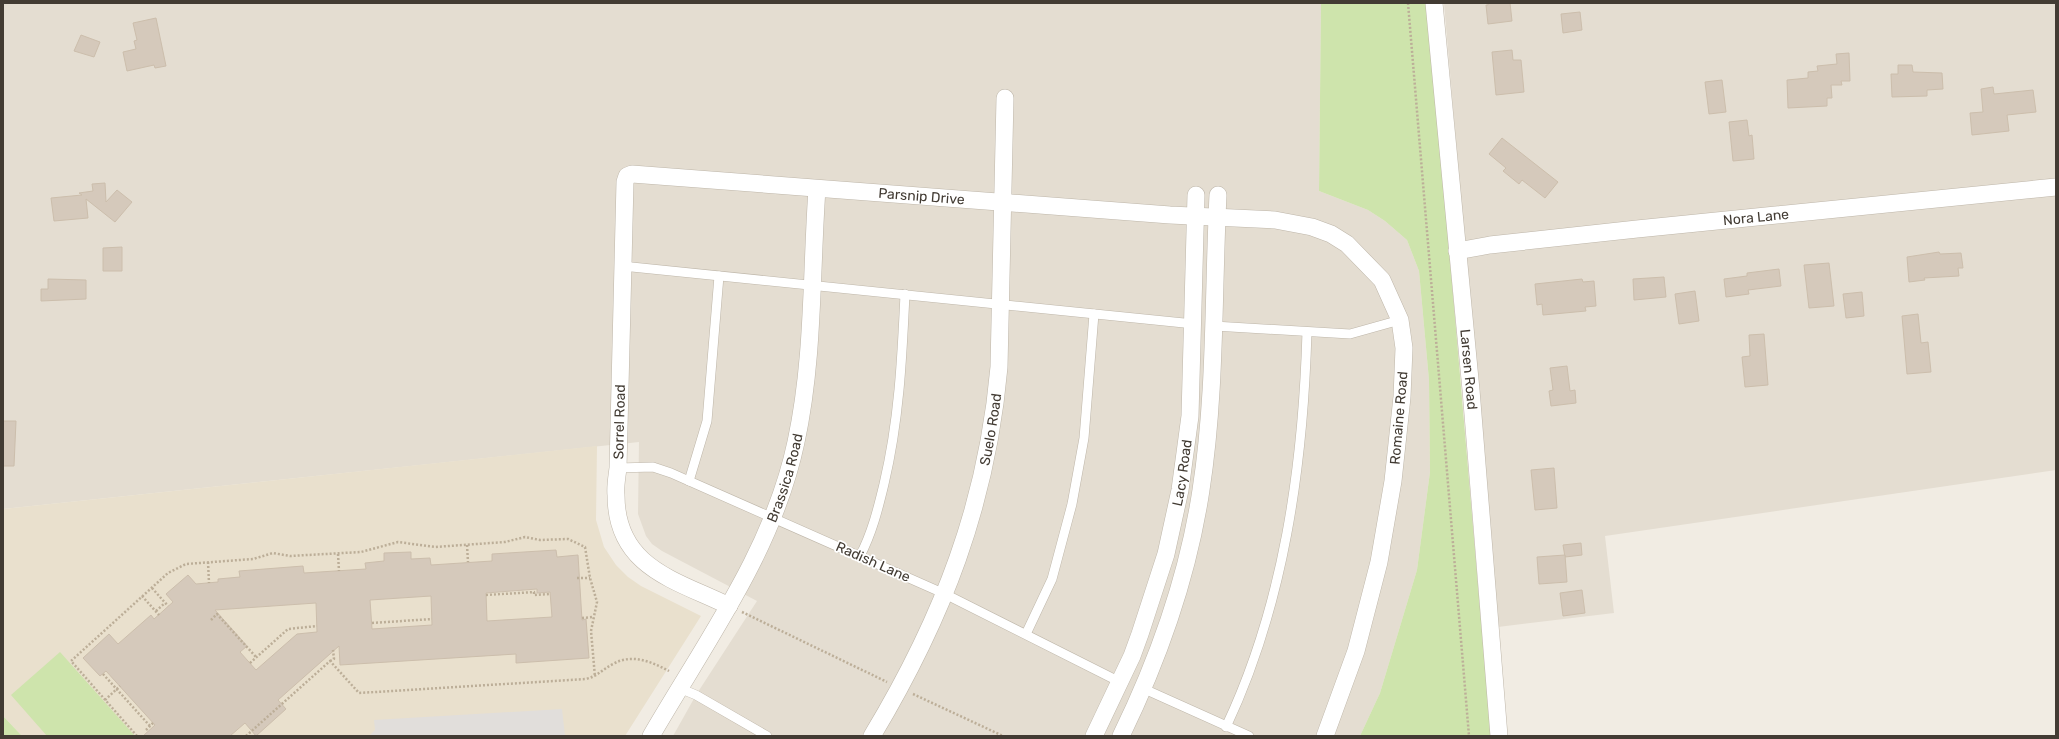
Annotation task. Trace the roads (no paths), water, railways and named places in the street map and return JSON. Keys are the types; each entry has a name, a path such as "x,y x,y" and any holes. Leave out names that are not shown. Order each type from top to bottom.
{"street":[{"name":"Larsen Road","path":"1434,3 1471,398 1499,736"},
{"name":"Suelo Road","path":"872,736 901,688 945,594 965,537 987,457 996,408 1000,367 1005,98"},
{"name":"Parsnip Drive","path":"627,176 632,174 817,189 1216,217"},
{"name":"Sorrel Road","path":"627,176 624,182 618,468 616,495 618,517 627,544 642,561 656,571 730,606"},
{"name":"Nora Lane","path":"1457,252 1490,245 1637,229 2056,187"},
{"name":"Brassica Road","path":"651,736 730,606 752,564 772,517 796,442 806,381 817,189"},
{"name":"Lacy Road","path":"1094,736 1132,656 1166,554 1177,508 1190,416 1194,324 1196,195"},
{"name":"Lacy Road","path":"1121,736 1157,656 1176,598 1201,492 1209,428 1218,195"},
{"name":"Romaine Road","path":"1216,217 1291,222 1331,234 1360,256 1382,280 1400,320 1404,348 1402,397 1399,436 1388,514 1356,651 1325,736"}],"lane":[{"path":"622,266 1194,324"},
{"path":"689,481 707,421 719,276"},
{"path":"860,556 868,540 879,506 895,433 901,380 905,294"},
{"path":"1026,634 1052,579 1070,510 1084,438 1094,314"},
{"path":"1214,326 1350,334 1400,320"},
{"path":"1226,726 1243,690 1258,648 1284,547 1301,436 1307,332"},
{"name":"Radish Lane","path":"618,468 653,467 689,481 945,594 1120,682"},
{"path":"679,688 696,695 763,735"},
{"path":"1142,688 1250,736"}]}
